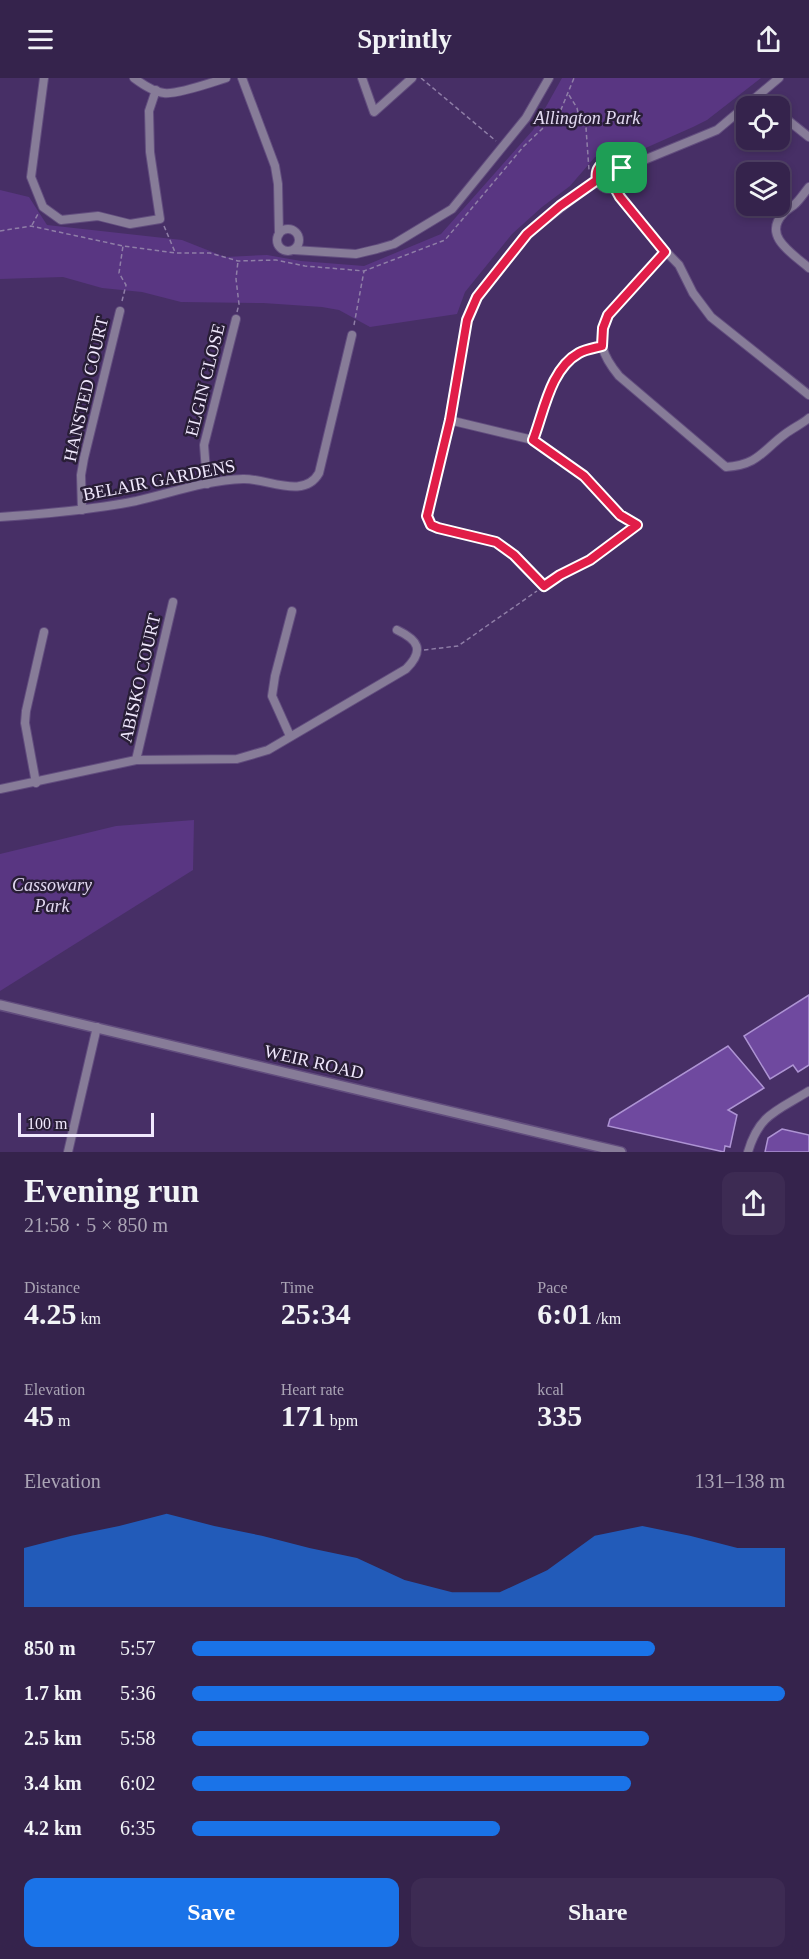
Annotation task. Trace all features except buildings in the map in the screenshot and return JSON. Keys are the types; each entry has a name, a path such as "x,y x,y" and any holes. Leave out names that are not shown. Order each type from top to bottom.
{"street":[{"path":"44,78 31,177 43,207 61,220 98,216 130,224 160,219 150,152 149,111 156,90"},
{"path":"134,78 142,85 164,94 203,86 226,78"},
{"path":"242,78 275,166 279,212 277,241 280,248 286,251 356,254 394,244 452,209 526,118 549,78"},
{"path":"362,78 374,112 412,78"},
{"path":"759,96 779,78"},
{"path":"622,168 717,130 736,115"},
{"path":"790,122 809,137"},
{"path":"606,162 614,162 622,168 623,180 615,188 604,188 597,180 598,169 606,162"},
{"path":"450,420 533,440 584,476 620,515 637,525 590,560 544,586 514,555 496,542 431,525 427,516 450,420 467,320 477,297 527,234 560,206 597,180"},
{"path":"809,187 796,203 782,214 775,227 776,236 780,241 809,268"},
{"path":"615,188 665,252 679,265 693,293 711,317 809,395"},
{"path":"279,212 287,229 297,233 299,239 294,250"},
{"path":"279,234 287,229"},
{"path":"299,239 315,251"},
{"path":"665,252 608,315 603,328 602,346 605,360 619,376 726,467 743,466 766,453 784,435 809,418"},
{"name":"HANSTED COURT","path":"82,510 81,475 84,458 120,311"},
{"name":"ELGIN CLOSE","path":"207,484 204,445 236,319"},
{"name":"BELAIR GARDENS","path":"0,517 82,510 207,484 245,479 297,487 304,486 315,480 323,457 352,335"},
{"path":"533,440 554,382 563,365 580,353 602,346"},
{"name":"ABISKO COURT","path":"136,760 173,602"},
{"path":"290,736 273,696 274,676 292,611"},
{"path":"0,789 136,760 237,759 268,750 406,669 414,661 417,651 416,642 410,636 397,630"},
{"path":"36,783 25,723 44,632"},
{"name":"WEIR ROAD","path":"0,1005 621,1152"},
{"path":"68,1152 98,1027"},
{"path":"748,1152 753,1135 762,1120 809,1091"}],"path":[{"path":"421,78 503,146"},
{"path":"0,231 31,226 123,246 176,253 210,253 238,261 276,260 305,266 364,271 445,240 524,146 560,112 574,78"},
{"path":"568,94 577,108 580,122 586,128 589,170"},
{"path":"31,226 43,207"},
{"path":"160,219 176,253"},
{"path":"120,311 126,285 119,273 123,246"},
{"path":"236,319 239,304 236,279 238,261"},
{"path":"352,335 364,271"},
{"path":"417,651 458,646 544,586"}],"green space":[{"name":"Allington Park","path":"562,78 761,78 707,120 693,127 632,154 610,151 595,157 570,186 512,234 465,292 457,314 370,327 339,310 322,307 263,303 181,302 142,292 102,288 63,277 0,279 0,190 29,197 47,225 182,240 225,257 267,255 301,261 364,266 441,234 533,130"},
{"name":"Cassowary Park","path":"194,820 193,870 0,991 0,854 116,826"}],"route":[{"path":"614,162 622,168 623,180 615,188 665,252 608,315 603,328 602,346 580,353 563,365 554,382 533,440 584,476 620,515 637,525 590,560 544,586 514,555 496,542 438,528 431,525 427,516 450,420 467,320 477,297 527,234 560,206 597,180 598,169 603,163 614,162"}]}
